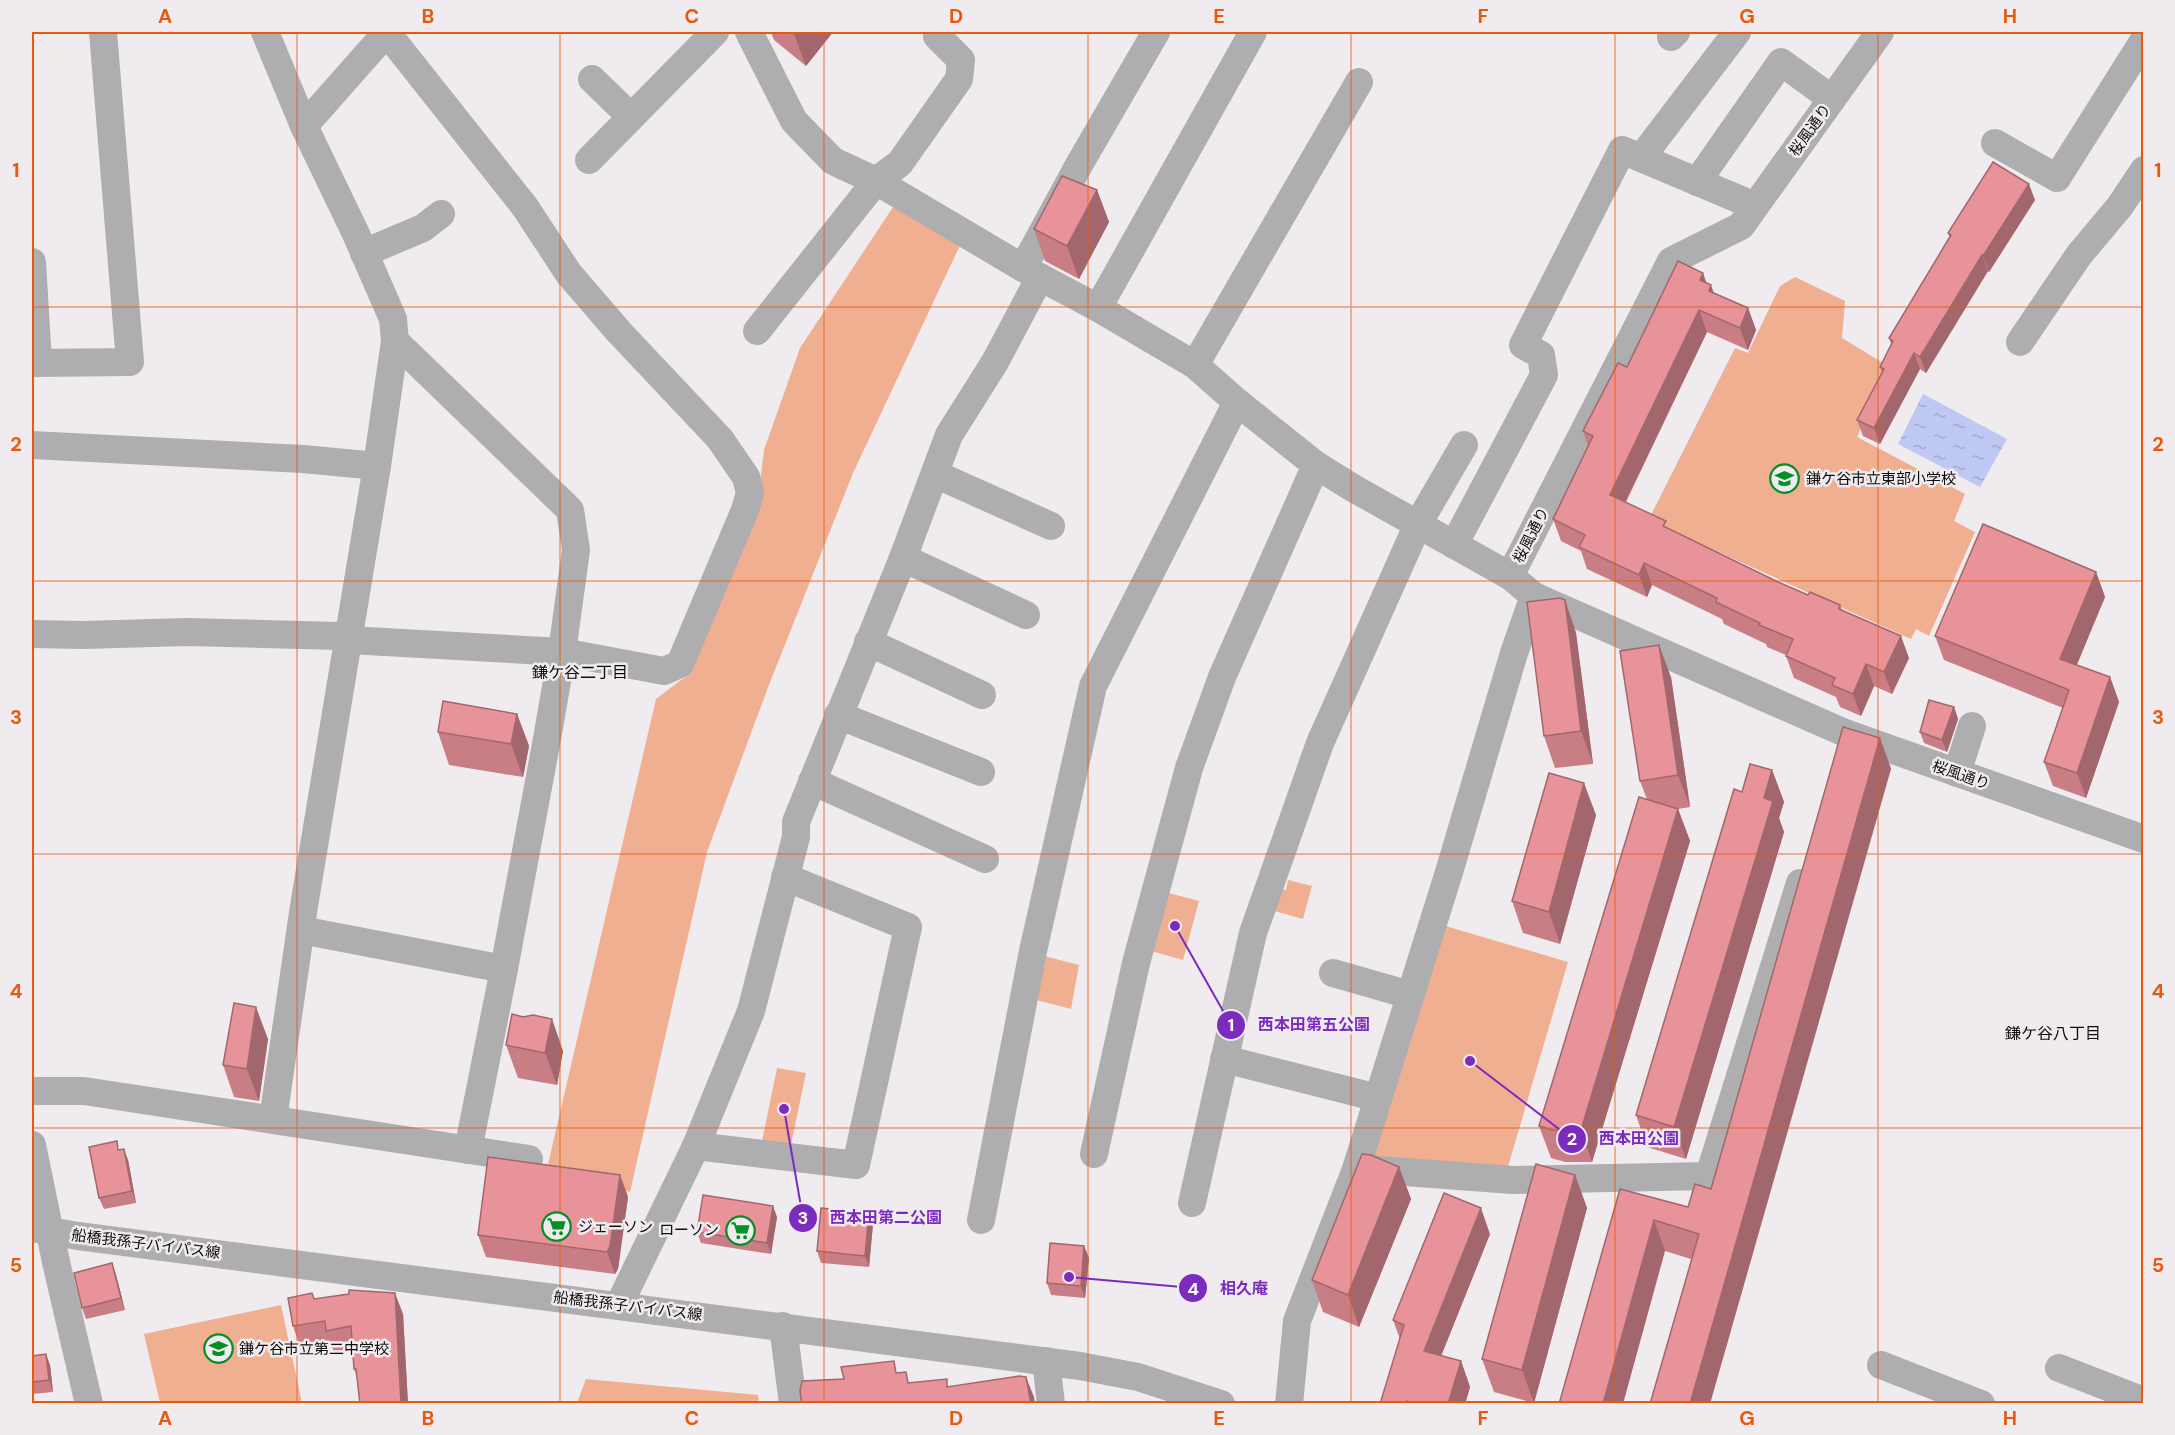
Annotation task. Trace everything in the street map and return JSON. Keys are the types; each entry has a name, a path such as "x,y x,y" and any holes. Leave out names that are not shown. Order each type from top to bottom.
{"street":[{"path":"32,262 35,363 130,362 103,32"},
{"path":"265,32 303,126 393,319 395,341 273,1119"},
{"path":"32,634 187,632 339,636 349,639 562,652 664,671 680,664 745,510 754,482 746,477 720,439 618,332 569,274 525,207 387,32 303,126"},
{"path":"589,160 715,32"},
{"path":"749,32 794,121 833,161 876,181 1195,365 1316,465 1510,576"},
{"path":"757,331 876,181 900,163 959,79 961,60 937,36 941,32"},
{"path":"619,1305 696,1146 751,1011 796,837 795,822 903,558 949,435 996,363 1080,163 1156,32"},
{"path":"1098,308 1253,32"},
{"path":"1641,158 1737,32"},
{"name":"桜風通り","path":"1880,32 1741,226 1671,261 1510,576 1534,596 1845,733 2144,839"},
{"path":"1995,143 2057,178 2144,40"},
{"path":"1697,182 1780,62 1832,99"},
{"path":"592,79 630,116"},
{"path":"1195,365 1359,82"},
{"path":"1454,545 1544,375 1541,355 1523,345 1622,150 1755,206"},
{"path":"2020,342 2079,255 2112,201 2144,170"},
{"path":"364,253 423,228 441,214"},
{"path":"395,341 570,510 576,550 562,652 504,969 505,1026 468,1150"},
{"path":"981,1220 1033,951 1093,686 1237,402"},
{"path":"32,445 303,459 377,466"},
{"path":"1192,1203 1253,933 1320,743 1418,524 1464,445"},
{"path":"1094,1154 1136,963 1189,768 1222,677 1316,465"},
{"path":"935,474 1051,526"},
{"path":"903,558 1026,615"},
{"path":"1289,1404 1297,1321 1356,1169 1450,869 1514,653 1534,596"},
{"path":"868,642 982,694"},
{"path":"838,715 981,772"},
{"path":"1957,773 1972,726"},
{"path":"1837,762 1845,733"},
{"path":"812,781 985,859"},
{"path":"1356,1169 1513,1180 1710,1176 1806,862"},
{"path":"696,1146 856,1165 908,927 785,877"},
{"path":"301,930 504,969"},
{"path":"1333,973 1410,994"},
{"path":"1224,1059 1378,1098"},
{"path":"32,1091 84,1091 528,1159"},
{"path":"32,1145 41,1230 89,1404"},
{"name":"船橋我孫子バイパス線","path":"41,1230 1046,1361 1138,1377 1165,1394 1221,1404"},
{"path":"783,1326 794,1404"},
{"path":"1046,1361 1051,1404"},
{"path":"1881,1365 1981,1404"},
{"path":"2059,1368 2144,1401"}],"shaded area":[{"path":"895,204 962,241 853,473 767,690 707,852 630,1192 546,1173 656,699 689,674 756,515 764,450 800,348"},
{"path":"1795,277 1845,301 1842,338 1888,366 1857,437 1965,494 1954,521 1975,532 1929,636 1916,629 1911,639 1654,523 1652,513 1735,348 1748,353 1780,286"},
{"path":"1288,880 1312,886 1303,919 1271,910 1277,888 1286,890"},
{"path":"1165,892 1199,901 1183,960 1151,951"},
{"path":"1442,925 1568,962 1507,1170 1370,1161"},
{"path":"1044,956 1079,965 1071,1009 1036,1000"},
{"path":"777,1068 806,1073 790,1149 761,1146"},
{"path":"281,1305 302,1403 160,1403 144,1334"},
{"path":"586,1379 758,1395 759,1403 577,1403"}],"water":[{"path":"1923,394 2007,439 1980,487 1898,444"}],"building":[{"path":"1993,162 2029,184 1982,255 1920,357 1914,353 1874,428 1857,420 1884,369 1880,367 1893,341 1889,338 1951,235 1948,233"},
{"path":"1062,176 1097,190 1067,246 1034,229"},
{"path":"1678,261 1703,273 1700,280 1711,285 1709,291 1748,308 1740,328 1699,310 1610,495 1666,521 1663,526 1778,582 1840,605 1839,609 1901,636 1884,672 1866,664 1853,694 1832,685 1835,678 1786,656 1793,639 1759,625 1760,623 1716,602 1717,598 1644,563 1639,575 1579,547 1585,535 1553,519 1593,436 1583,431 1618,363 1627,367"},
{"path":"1983,524 2096,572 2060,659 2110,677 2077,773 2044,762 2069,690 1935,636"},
{"path":"1560,598 1565,600 1581,731 1544,736 1527,602"},
{"path":"1659,645 1678,775 1640,781 1620,651"},
{"path":"1929,700 1954,707 1942,740 1920,732"},
{"path":"443,701 517,714 511,744 438,732"},
{"path":"1843,727 1880,738 1690,1404 1650,1404 1699,1234 1654,1220 1603,1404 1559,1404 1620,1189 1688,1207 1695,1184 1711,1189"},
{"path":"1750,764 1772,770 1764,798 1773,801 1674,1127 1636,1115 1734,789 1742,792"},
{"path":"1549,773 1584,783 1549,912 1512,901"},
{"path":"1639,797 1678,809 1581,1130 1553,1130 1539,1126"},
{"path":"234,1003 256,1007 247,1069 223,1065"},
{"path":"512,1014 552,1019 545,1053 506,1045"},
{"path":"117,1141 118,1150 124,1149 132,1191 99,1198 89,1147"},
{"path":"1362,1154 1371,1155 1399,1167 1348,1295 1312,1280"},
{"path":"488,1157 620,1175 610,1246 607,1252 478,1235"},
{"path":"1536,1164 1575,1175 1522,1370 1482,1359"},
{"path":"1444,1193 1481,1208 1424,1351 1461,1361 1448,1404 1415,1404 1407,1401 1407,1404 1380,1404 1404,1325 1393,1320"},
{"path":"703,1195 773,1206 767,1243 697,1232"},
{"path":"821,1208 869,1213 865,1256 817,1251"},
{"path":"1050,1243 1084,1246 1081,1286 1047,1283"},
{"path":"112,1263 121,1298 82,1308 74,1273"},
{"path":"349,1290 395,1293 401,1403 403,1404 360,1404 356,1369 354,1369 351,1326 326,1331 325,1321 293,1326 288,1298 312,1293 314,1299 349,1294"},
{"path":"46,1354 49,1380 32,1382 32,1356"},
{"path":"894,1361 896,1373 906,1372 908,1383 947,1379 947,1387 1019,1376 1026,1377 1031,1404 802,1404 800,1391 802,1381 844,1379 841,1367"}],"place":[{"name":"鎌ケ谷市立東部小学校","path":"1785,479"},
{"name":"西本田第五公園","path":"1175,926"},
{"name":"西本田公園","path":"1470,1061"},
{"name":"西本田第二公園","path":"784,1109"},
{"name":"ジェーソン","path":"557,1227"},
{"name":"ローソン","path":"740,1230"},
{"name":"相久庵","path":"1069,1277"},
{"name":"鎌ケ谷市立第二中学校","path":"218,1349"}],"district":[{"name":"鎌ケ谷二丁目","path":"580,672"},
{"name":"鎌ケ谷八丁目","path":"2053,1033"}]}
